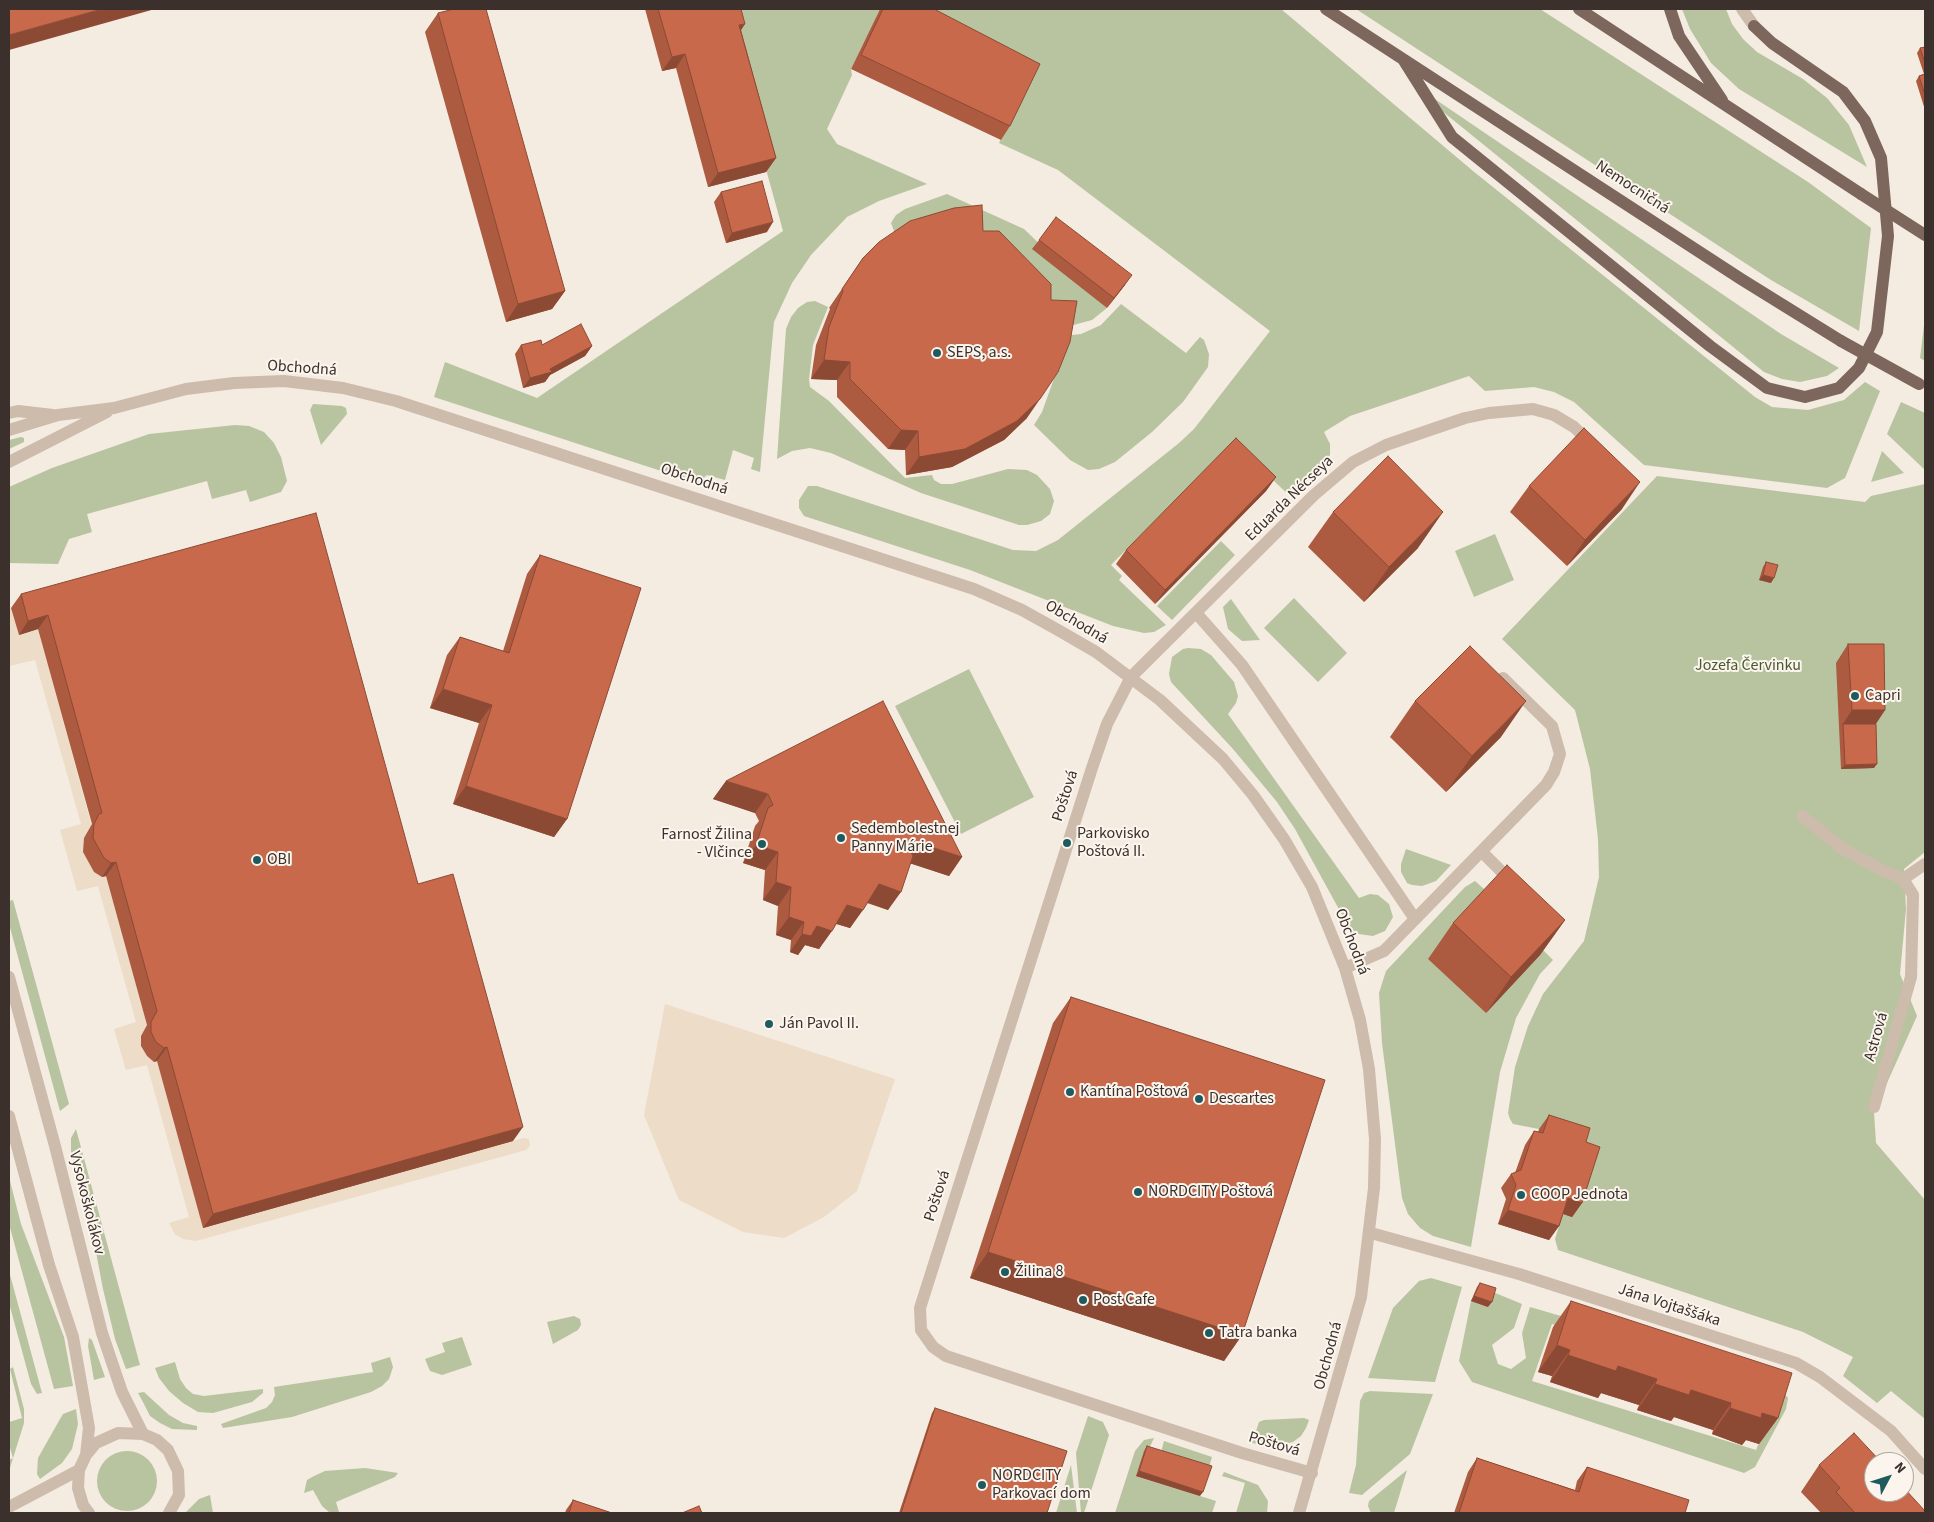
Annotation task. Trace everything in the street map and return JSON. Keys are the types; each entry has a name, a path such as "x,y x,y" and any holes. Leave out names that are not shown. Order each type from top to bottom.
{"main road":[{"name":"Nemocničná","path":"1326,9 1741,279 1841,341 1922,386"},
{"path":"1579,9 1925,235"},
{"path":"1670,9 1679,36 1726,106"},
{"path":"1403,59 1452,137 1710,346 1767,388 1805,397 1839,388 1859,368 1877,332 1888,236 1881,158 1865,121 1842,92 1772,43 1754,26"}],"street":[{"path":"1742,9 1754,26"},
{"name":"Obchodná","path":"9,430 58,415 114,408 186,389 234,383 274,382 343,388 396,401 974,589 1022,610 1058,630 1131,677 1191,727 1223,759 1253,796 1284,839 1312,887 1345,968 1360,1020 1369,1069 1375,1139 1371,1233 1361,1297 1299,1513"},
{"name":"Obchodná","path":"9,462 114,408"},
{"name":"Eduarda Nécseya","path":"1131,677 1314,495 1353,462 1386,445 1465,418 1488,413 1533,409 1554,415 1574,427 1599,451"},
{"name":"Obchodná","path":"9,413 18,411 58,415"},
{"path":"1196,614 1242,665 1415,919"},
{"name":"Poštová","path":"1131,677 1107,724 1023,982 920,1308 922,1330 933,1347 946,1356 1312,1473"},
{"path":"1345,968 1384,951 1546,785 1554,772 1560,754 1552,726 1503,678"},
{"path":"1802,816 1843,849 1880,869 1904,879 1925,864"},
{"path":"1482,852 1520,891"},
{"name":"Astrová","path":"1874,1106 1911,977 1913,895 1904,879"},
{"name":"Vysokoškolákov","path":"9,977 55,1146 102,1333 122,1392 143,1434"},
{"path":"9,1116 49,1265 73,1337 89,1428 86,1455"},
{"name":"Jána Vojtaššáka","path":"1371,1233 1519,1274 1796,1364 1820,1377 1891,1431 1925,1469"},
{"path":"89,1513 83,1505 78,1488 79,1470 86,1455 96,1443 118,1433 143,1434 157,1440 168,1450 178,1471 179,1494 170,1513"},
{"path":"9,1507 79,1470"}],"green space":[{"path":"722,9 880,9 851,69 852,75 827,129 837,144 927,184 879,201 847,217 811,255 792,283 774,322 760,472 751,469 754,458 733,450 725,480 707,475 698,483 434,397 445,362 537,398 783,231"},
{"path":"897,9 1281,9 1473,171 1755,397 1772,407 1808,410 1844,400 1865,382 1880,391 1845,478 1827,488 1644,465 1574,402 1554,392 1534,387 1485,391 1469,376 1350,416 1324,432 1330,444 1330,455 1292,498 1258,466 1226,449 1111,565 1122,576 1119,580 1166,625 1154,632 1144,633 1113,626 970,570 804,516 799,508 799,500 808,486 817,486 1013,550 1036,551 1058,540 1194,429 1270,331 1058,170 999,143 1030,78"},
{"path":"1356,9 1540,9 1808,182 1871,228 1859,331 1771,280"},
{"path":"1682,9 1726,9 1732,24 1743,39 1757,52 1803,79 1827,98 1849,125 1867,167 1739,89 1711,63 1690,29"},
{"path":"1429,95 1781,334 1839,368 1827,376 1800,382 1782,379 1764,372 1426,98"},
{"path":"947,194 1024,229 1107,308 1092,320 1066,327 897,239 891,223 896,215 905,209"},
{"path":"815,301 828,307 813,345 809,379 810,387 829,401 905,478 932,475 934,480 941,484 952,484 1008,469 1027,470 1037,475 1050,489 1054,501 1050,514 1041,521 1019,525 921,493 831,453 810,448 792,451 777,459 786,329 791,317 798,308 807,302"},
{"path":"1121,304 1186,353 1200,337 1204,340 1209,354 1208,367 1183,402 1152,432 1115,462 1099,469 1088,470 1070,460 1034,425 1042,412 1056,373 1064,336 1081,334 1101,325"},
{"path":"1925,317 1925,361 1920,358"},
{"path":"1901,402 1925,413 1925,470 1887,434"},
{"path":"313,404 342,406 346,408 347,414 321,445 310,410"},
{"path":"235,425 249,426 264,432 274,443 281,457 287,481 281,492 250,502 246,490 212,499 207,481 87,514 92,532 69,539 58,564 9,563 9,487 52,468 149,434"},
{"path":"24,438 24,442 9,449 9,440"},
{"path":"1882,451 1904,473 1871,482"},
{"name":"Jozefa Červinku","path":"1657,476 1865,502 1871,496 1925,484 1925,852 1904,869 1906,909 1900,974 1917,1016 1874,1112 1876,1143 1925,1200 1925,1419 1891,1391 1877,1403 1843,1376 1853,1357 1803,1332 1558,1250 1555,1239 1563,1213 1539,1129 1513,1124 1508,1113 1515,1067 1528,1026 1543,994 1584,941 1599,877 1598,839 1590,769 1575,710 1502,639"},
{"path":"1495,534 1514,580 1474,597 1455,551"},
{"path":"1221,541 1235,555 1172,620 1157,606"},
{"path":"1294,598 1347,653 1318,682 1264,628"},
{"path":"1231,599 1260,640 1242,641 1228,629 1223,607"},
{"path":"1183,649 1201,649 1211,655 1234,682 1238,696 1236,703 1228,714 1359,898 1370,894 1378,895 1389,904 1393,917 1385,931 1373,936 1352,933 1295,829 1277,802 1233,749 1171,682 1169,674 1172,657"},
{"path":"969,669 1034,797 961,834 895,706"},
{"path":"1406,849 1451,865 1436,881 1422,886 1412,885 1407,883 1401,872 1401,864"},
{"path":"1475,881 1515,916 1518,925 1553,960 1540,974 1516,1018 1500,1072 1471,1247 1433,1236 1420,1228 1408,1214 1402,1198 1382,1043 1379,993 1386,971 1465,887"},
{"path":"13,900 69,1104 60,1111 9,924 9,901"},
{"path":"76,1129 140,1365 126,1369 115,1339 89,1215 71,1151 71,1138"},
{"path":"9,1177 21,1224 64,1337 73,1386 54,1389 9,1224"},
{"path":"9,1271 42,1393 37,1394 31,1384 9,1303"},
{"path":"1431,1278 1462,1287 1435,1382 1368,1378 1393,1308 1419,1281"},
{"path":"1493,1292 1522,1304 1514,1328 1492,1345 1498,1364 1511,1369 1526,1358 1522,1333 1530,1307 1585,1323 1582,1334 1552,1324 1532,1381 1756,1450 1781,1389 1788,1398 1786,1409 1755,1467 1744,1473 1472,1382 1459,1361 1471,1301 1488,1307"},
{"path":"574,1316 580,1319 581,1325 578,1330 553,1344 547,1322"},
{"path":"462,1337 472,1365 442,1375 430,1371 425,1359 445,1352 442,1343"},
{"path":"89,1338 92,1340 105,1377 94,1380 88,1346"},
{"path":"390,1357 393,1367 389,1379 382,1386 371,1392 292,1417 223,1428 221,1424 266,1408 272,1402 275,1395 274,1387 373,1372 371,1363"},
{"path":"175,1362 180,1379 193,1394 204,1396 263,1389 263,1393 252,1402 213,1413 198,1412 183,1403 169,1391 159,1378 155,1368"},
{"path":"13,1367 24,1409 24,1423 9,1471 9,1460 13,1458 9,1444 9,1422 22,1418 10,1369"},
{"path":"1370,1391 1433,1394 1410,1454 1362,1495 1349,1493 1356,1465 1360,1401 1364,1393"},
{"path":"144,1392 169,1415 183,1423 197,1426 197,1430 172,1429 150,1416 138,1393"},
{"path":"76,1409 78,1424 72,1449 62,1463 40,1479 37,1474 38,1458 63,1414"},
{"path":"1088,1416 1103,1422 1109,1435 1084,1513 1081,1513 1076,1453"},
{"path":"1304,1418 1309,1420 1306,1428 1301,1436 1293,1442 1275,1447 1252,1443 1259,1422 1264,1420"},
{"path":"1154,1438 1136,1476 1216,1501 1212,1513 1115,1513 1135,1451 1144,1440"},
{"path":"1164,1441 1212,1457 1208,1471 1160,1456"},
{"path":"127,1451 144,1456 152,1464 157,1481 152,1498 144,1506 127,1511 110,1506 102,1498 97,1481 102,1464 110,1456"},
{"path":"1071,1465 1077,1513 1056,1513"},
{"path":"365,1468 398,1473 395,1477 336,1502 339,1512 330,1513 322,1506 313,1490 304,1493 307,1480 325,1471"},
{"path":"1407,1470 1394,1513 1371,1513 1368,1506 1369,1501"},
{"path":"1224,1472 1258,1485 1268,1501 1267,1513 1236,1513 1245,1483 1222,1476"},
{"path":"210,1495 213,1513 185,1513 199,1499"}],"shaded area":[{"path":"11,608 19,635 38,629 92,827 84,838 84,852 94,872 102,877 106,876 147,1025 141,1036 141,1046 147,1056 154,1062 157,1061 203,1228 524,1138 529,1139 530,1146 526,1150 196,1241 183,1239 175,1234 169,1223 189,1217 147,1065 126,1070 114,1029 136,1022 98,886 77,891 60,830 81,824 35,660 9,666 9,609"},
{"path":"665,1004 895,1079 857,1191 824,1217 784,1238 743,1232 679,1200 644,1115"}],"building":[{"path":"9,9 102,9 9,35"},
{"path":"454,9 486,9 565,291 518,304 438,13"},
{"path":"658,9 741,9 745,24 739,25 776,158 718,173 685,54 672,57"},
{"path":"883,9 934,9 1040,64 1010,126 861,55"},
{"path":"1925,47 1925,63 1920,48"},
{"path":"1925,74 1925,95 1919,76"},
{"path":"762,181 773,222 732,233 721,192"},
{"name":"SEPS, a.s.","path":"982,205 983,231 999,231 1051,284 1051,300 1077,301 1070,342 1058,372 1040,399 1017,421 965,449 919,457 918,431 901,430 850,379 850,362 824,360 829,327 843,291 842,289 863,258 879,242 910,221 954,208"},
{"path":"1056,217 1132,275 1114,298 1039,240"},
{"path":"581,324 592,346 550,369 552,372 530,378 521,345 541,340 542,345"},
{"path":"1584,428 1640,482 1585,540 1529,486"},
{"path":"1236,438 1276,477 1165,590 1126,550"},
{"path":"1388,456 1443,512 1389,567 1333,512"},
{"name":"OBI","path":"316,513 418,884 453,874 523,1127 213,1214 167,1047 164,1048 156,1042 151,1032 151,1022 157,1011 116,862 111,863 104,858 93,838 94,824 99,814 102,813 48,615 28,621 21,594"},
{"path":"540,555 641,588 567,819 466,786 492,705 443,689 460,637 509,653"},
{"path":"1766,562 1778,565 1774,578 1763,575"},
{"path":"1848,644 1884,644 1885,710 1852,710"},
{"path":"1470,646 1526,701 1472,756 1415,701"},
{"name":"Sedembolestnej Panny Márie","path":"883,701 962,857 922,844 910,850 913,856 901,892 879,884 863,910 847,905 832,931 817,926 811,936 802,934 804,922 789,917 791,887 776,882 778,852 756,845 768,808 773,805 768,794 726,781"},
{"path":"1843,724 1876,724 1877,764 1845,765"},
{"path":"1507,865 1565,920 1511,977 1453,923"},
{"name":"NORDCITY Poštová","path":"1071,997 1325,1080 1242,1335 988,1252"},
{"path":"1549,1115 1590,1128 1586,1142 1600,1147 1582,1203 1568,1198 1559,1226 1508,1210 1516,1185 1511,1174 1521,1170 1534,1131 1543,1133"},
{"path":"1480,1283 1496,1288 1492,1302 1474,1296"},
{"path":"1571,1301 1792,1373 1778,1418 1762,1413 1761,1418 1730,1408 1731,1403 1691,1390 1689,1395 1655,1384 1657,1379 1618,1366 1616,1371 1568,1355 1570,1350 1557,1345"},
{"name":"NORDCITY Parkovací dom","path":"935,1408 1067,1451 1047,1513 901,1513"},
{"path":"1854,1433 1872,1452 1864,1452 1864,1502 1914,1502 1914,1499 1925,1513 1855,1513 1836,1492 1840,1488 1819,1465"},
{"path":"1147,1446 1212,1466 1203,1492 1139,1471"},
{"path":"1477,1458 1579,1492 1587,1467 1689,1500 1685,1513 1459,1513"},
{"path":"573,1500 612,1513 569,1513"},
{"path":"699,1506 702,1513 682,1513"}],"place":[{"name":"SEPS, a.s.","path":"937,353"},
{"name":"Capri","path":"1855,696"},
{"name":"Sedembolestnej Panny Márie","path":"841,838"},
{"name":"Parkovisko Poštová II.","path":"1067,843"},
{"name":"Farnosť Žilina - Vlčince","path":"762,844"},
{"name":"OBI","path":"257,860"},
{"name":"Ján Pavol II.","path":"769,1024"},
{"name":"Kantína Poštová","path":"1070,1092"},
{"name":"Descartes","path":"1199,1099"},
{"name":"NORDCITY Poštová","path":"1138,1192"},
{"name":"COOP Jednota","path":"1521,1195"},
{"name":"Žilina 8","path":"1005,1272"},
{"name":"Post Cafe","path":"1083,1300"},
{"name":"Tatra banka","path":"1209,1333"},
{"name":"NORDCITY Parkovací dom","path":"982,1485"}]}
